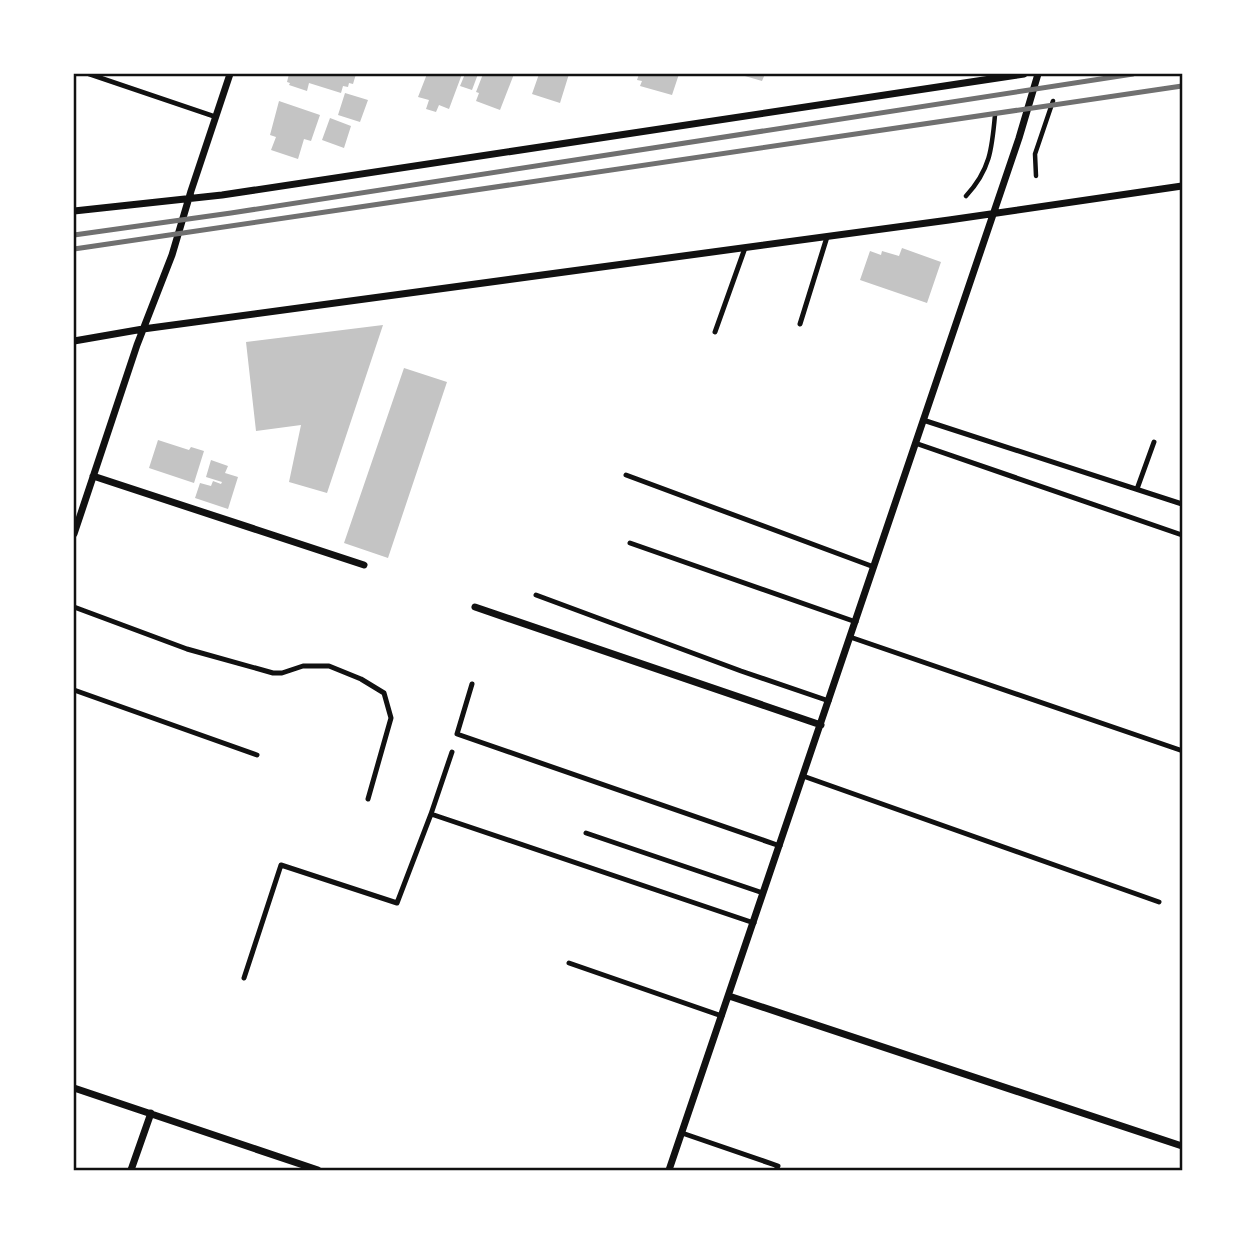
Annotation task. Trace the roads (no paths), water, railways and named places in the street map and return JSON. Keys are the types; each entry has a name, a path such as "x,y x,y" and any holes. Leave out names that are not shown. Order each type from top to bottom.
{"street":[{"path":"74,534 143,329 172,255 188,198 230,74"},
{"path":"74,211 188,198 1024,74"},
{"path":"669,1171 856,622 1038,74"},
{"path":"74,341 143,329 827,237 1182,186"},
{"path":"93,476 364,565"},
{"path":"475,607 821,726"},
{"path":"729,996 1182,1146"},
{"path":"74,1088 318,1171"},
{"path":"131,1171 151,1113"}],"lane":[{"path":"89,74 216,117"},
{"path":"800,324 827,237"},
{"path":"715,332 745,248"},
{"path":"923,420 1182,504"},
{"path":"1137,489 1154,442"},
{"path":"915,443 1182,535"},
{"path":"626,475 874,567"},
{"path":"630,543 856,622"},
{"path":"536,595 829,701"},
{"path":"74,607 187,649 273,673 303,666 329,666 376,688 384,694 391,718 368,799"},
{"path":"850,636 1180,750"},
{"path":"472,684 457,734 780,846"},
{"path":"74,690 257,755"},
{"path":"244,978 281,865 397,903 452,752"},
{"path":"803,776 1158,902"},
{"path":"431,814 754,923"},
{"path":"586,833 763,893"},
{"path":"569,963 722,1016"},
{"path":"682,1133 778,1166 776,1171"}],"railway":[{"path":"74,235 1133,74"},
{"path":"74,249 1182,86"}]}
